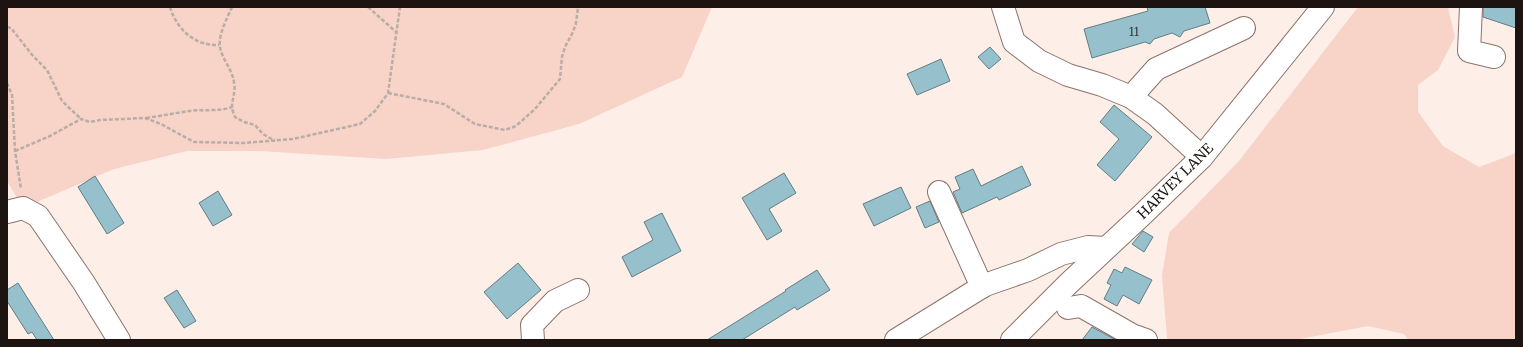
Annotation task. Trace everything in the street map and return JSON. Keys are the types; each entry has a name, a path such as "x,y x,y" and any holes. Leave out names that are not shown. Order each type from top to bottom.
{"street":[{"path":"1003,7 1014,42 1039,61 1068,75 1102,85 1131,97 1155,114 1202,156"},
{"name":"HARVEY LANE","path":"1012,340 1068,284 1202,156 1323,7"},
{"path":"1471,7 1469,51 1494,57"},
{"path":"1131,97 1156,69 1244,28"},
{"path":"939,192 982,287"},
{"path":"15,210 38,216 84,283 119,340"},
{"path":"896,340 982,287 1028,270 1061,254 1088,247 1106,248"},
{"path":"1028,270 1050,274 1060,278 1068,284"},
{"path":"533,340 532,325 555,301 578,290"},
{"path":"1068,308 1081,306 1132,335 1146,340"}],"path":[{"path":"170,7 174,19 183,31 197,41 208,46 219,45"},
{"path":"232,7 222,30 219,45 234,82 235,95 232,107 235,117 244,122 255,125 263,134 276,141"},
{"path":"368,7 396,32"},
{"path":"146,118 161,124 194,142 243,143 276,141 293,139 360,124 375,111 388,93 400,7"},
{"path":"388,93 444,104 475,124 505,130 516,126 534,109 560,79 562,57 565,46 574,32 578,7"},
{"path":"7,27 11,28 33,56 47,70 62,101 81,119 90,122 100,120 146,118 187,111 223,110 232,107"},
{"path":"7,83 12,96 16,151 15,210"},
{"path":"7,93 12,96"},
{"path":"16,151 50,136 81,119"}],"shaded area":[{"path":"7,7 712,7 682,77 579,124 483,150 386,159 260,151 187,151 114,169 23,208 7,181"},
{"path":"1358,7 1448,7 1455,37 1438,70 1418,85 1418,112 1443,146 1479,167 1516,152 1516,340 1408,340 1404,334 1368,326 1295,340 1171,340 1167,338 1162,276 1169,233 1239,161"}],"building":[{"path":"1147,7 1205,7 1210,23 1184,31 1180,37 1172,33 1154,39 1150,44 1145,42 1092,58 1084,29 1148,11"},
{"path":"1483,7 1516,7 1516,28 1483,17"},
{"path":"990,47 1001,59 989,69 978,57"},
{"path":"941,59 950,81 917,95 907,74"},
{"path":"1114,105 1152,137 1115,181 1097,165 1119,139 1100,122"},
{"path":"1022,166 1031,185 999,200 997,197 962,213 953,192 960,189 955,177 973,169 981,186"},
{"path":"784,173 796,193 769,209 782,231 767,240 742,198"},
{"path":"95,176 124,223 107,234 78,187"},
{"path":"901,187 911,208 874,226 863,204"},
{"path":"218,191 232,215 213,226 199,203"},
{"path":"930,201 939,222 925,228 916,207"},
{"path":"662,213 681,251 632,277 622,257 653,240 644,222"},
{"path":"1143,231 1153,237 1144,252 1132,244"},
{"path":"518,263 541,290 507,319 484,292"},
{"path":"1125,267 1152,280 1139,304 1123,295 1117,306 1104,299 1111,285 1107,283 1114,269 1122,273"},
{"path":"817,270 830,290 797,310 795,307 742,340 707,340 786,291 785,290"},
{"path":"18,283 54,340 37,340 32,332 28,334 7,301 7,290"},
{"path":"177,290 196,321 184,328 164,298"},
{"path":"1092,327 1116,340 1082,340"}]}
